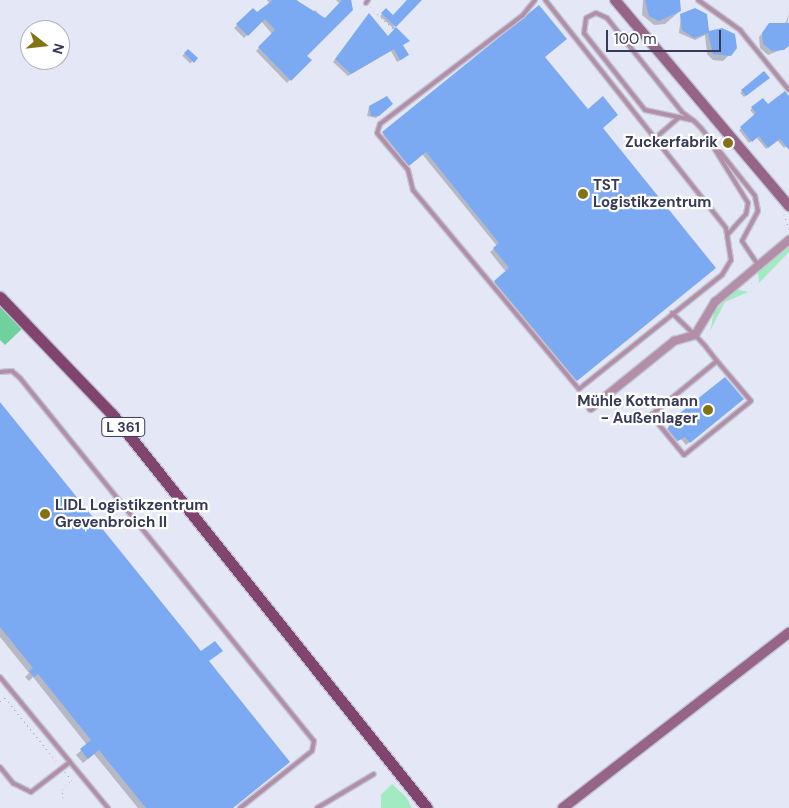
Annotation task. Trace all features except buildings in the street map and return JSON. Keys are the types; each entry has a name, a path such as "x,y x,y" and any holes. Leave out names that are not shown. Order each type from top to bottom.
{"main road":[{"name":"L 361","path":"0,297 112,414 427,808"}],"street":[{"path":"615,0 789,206"},
{"path":"592,408 674,341 695,335 715,302 789,240"},
{"path":"563,808 789,634"}],"lane":[{"path":"535,0 492,40 380,124 378,138 408,170 413,190 575,388 584,389 672,313 730,267 728,234 652,140 546,0"},
{"path":"698,0 740,30 789,90"},
{"path":"692,120 645,110 584,33 583,23 590,15 596,13 607,18 756,196 758,211 742,241 758,265"},
{"path":"652,140 679,117"},
{"path":"713,144 720,162 748,203 746,214 728,234"},
{"path":"672,313 695,335 751,401 684,455 651,415 717,361"},
{"path":"0,372 12,371 20,378 314,741 312,751 240,808"},
{"path":"0,676 108,808"},
{"path":"0,767 14,783 31,792 70,762"},
{"path":"318,808 374,774"}],"path":[{"path":"367,2 395,30"},
{"path":"0,701 12,692"},
{"path":"5,698 72,780 62,789 63,798"}],"green space":[{"path":"789,247 789,252 759,283 758,272"},
{"path":"736,289 748,292 725,302 710,331 714,312"},
{"path":"0,306 23,328 5,345 0,340"},
{"path":"392,784 406,797 412,808 381,808 381,795"}],"place":[{"name":"Zuckerfabrik","path":"728,143"},
{"name":"TST Logistikzentrum","path":"583,194"},
{"name":"Mühle Kottmann - Außenlager","path":"708,410"},
{"name":"LIDL Logistikzentrum Grevenbroich II","path":"45,514"}]}
